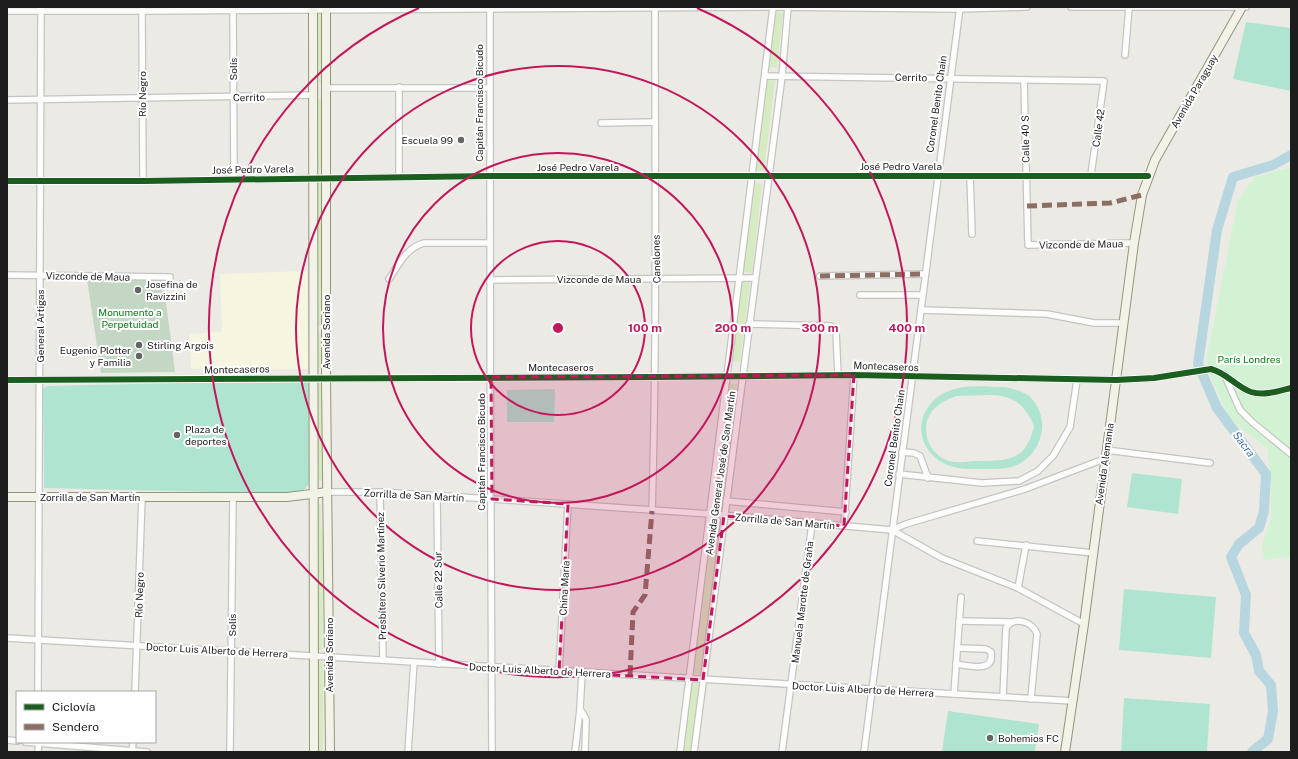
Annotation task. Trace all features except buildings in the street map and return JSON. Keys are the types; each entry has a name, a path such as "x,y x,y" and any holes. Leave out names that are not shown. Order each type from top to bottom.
{"street":[{"name":"Avenida General José de San Martín","path":"680,752 773,7"},
{"name":"Avenida General José de San Martín","path":"694,752 782,76 788,7"},
{"path":"7,11 41,9 1027,7"},
{"path":"1071,7 1246,7"},
{"path":"1125,55 1129,7"},
{"name":"Avenida Paraguay","path":"1148,176 1155,160 1242,7"},
{"name":"Avenida Soriano","path":"313,8 314,752"},
{"name":"Avenida Soriano","path":"326,8 326,378 330,752"},
{"name":"Capitán Francisco Bicudo","path":"490,8 489,176 491,280 492,752"},
{"name":"Canelones","path":"652,510 657,279 654,177 655,8"},
{"name":"Coronel Benito Chain","path":"864,752 937,176 960,8"},
{"name":"General Artigas","path":"38,691 41,9"},
{"name":"Río Negro","path":"142,9 143,181"},
{"name":"Solís","path":"233,9 234,180"},
{"name":"Cerrito","path":"765,76 1104,81"},
{"name":"Calle 40 S","path":"1024,80 1028,245"},
{"name":"Calle 42","path":"1091,176 1104,81"},
{"path":"399,177 400,87"},
{"name":"Cerrito","path":"7,100 40,98 233,98 314,95 326,88 489,88"},
{"path":"601,123 655,122"},
{"name":"José Pedro Varela","path":"7,181 143,181 489,176 1148,176"},
{"path":"970,176 972,234"},
{"name":"Avenida Alemania","path":"1065,752 1084,624 1104,459 1134,243 1142,195 1148,176"},
{"path":"389,279 406,254 414,246 424,243 490,243"},
{"name":"Vizconde de Maua","path":"1028,245 1134,243"},
{"path":"820,276 925,274"},
{"name":"Vizconde de Maua","path":"7,275 170,277"},
{"name":"Vizconde de Maua","path":"491,280 755,278"},
{"path":"860,295 922,295"},
{"path":"920,310 1047,314 1094,323 1123,323"},
{"path":"749,324 831,326 836,332 838,375"},
{"path":"314,332 326,332"},
{"name":"Montecaseros","path":"7,380 726,377 854,374 912,377 1116,380 1154,378 1211,369 1224,374"},
{"path":"844,526 854,374"},
{"path":"1224,374 1250,392 1260,394 1291,388"},
{"path":"1224,374 1240,410 1252,422 1291,454"},
{"path":"899,474 982,483 1019,480 1038,471 1053,456 1070,427 1076,380"},
{"path":"1106,450 1210,463"},
{"path":"902,452 914,453 920,456 928,478"},
{"name":"Zorrilla de San Martín","path":"892,530 906,524 1051,481 1104,459"},
{"name":"Zorrilla de San Martín","path":"7,497 287,497 328,492 380,492 710,514 892,530 942,558 1018,588 1084,624"},
{"name":"Presbítero Silverio Martínez","path":"380,492 383,660"},
{"name":"Calle 22 Sur","path":"437,496 439,664"},
{"name":"Río Negro","path":"135,691 142,497"},
{"name":"Solís","path":"230,752 233,497"},
{"path":"726,501 846,512"},
{"name":"China María","path":"560,672 568,504"},
{"name":"Manuela Marotte de Graña","path":"782,752 812,524"},
{"path":"977,541 1093,553"},
{"path":"1018,588 1026,545"},
{"path":"954,694 961,597"},
{"path":"960,620 1028,623 1035,628 1037,634 1031,699"},
{"path":"1003,697 1006,628 1013,622"},
{"name":"Doctor Luis Alberto de Herrera","path":"7,638 314,655 560,672 1073,701"},
{"path":"956,664 984,667 989,664 992,658 991,652 986,649 958,648"},
{"path":"408,752 414,662"},
{"path":"575,752 582,673"},
{"path":"580,709 586,719 585,752"},
{"path":"38,752 38,743 147,752"}],"highlighted area":[{"path":"854,375 844,526 724,516 703,680 559,672 568,504 492,499 491,377"}],"shaded area":[{"path":"307,271 308,369 191,369 190,334 222,332 220,274"}],"green space":[{"path":"775,12 783,13 777,68 769,67"},
{"path":"317,14 321,14 321,82 316,82"},
{"path":"1246,22 1291,28 1291,91 1233,79"},
{"path":"767,80 775,81 764,171 756,170"},
{"path":"317,99 321,99 321,171 317,171"},
{"name":"París Londres","path":"1291,167 1291,557 1264,560 1262,545 1271,519 1268,449 1230,419 1209,373 1206,361 1238,200 1255,177"},
{"path":"317,183 322,183 323,326 318,326"},
{"path":"753,183 762,184 752,273 743,272"},
{"name":"Monumento a Perpetuidad","path":"87,279 163,279 175,372 101,373"},
{"path":"741,282 750,283 740,362 732,361"},
{"path":"318,333 322,333 322,368 317,368"},
{"name":"Plaza de deportes","path":"308,380 311,383 312,481 303,491 295,494 44,488 43,389 47,386"},
{"path":"322,383 322,481 317,481 317,384"},
{"path":"728,383 737,384 722,510 713,509"},
{"path":"971,386 1005,387 1015,389 1030,397 1037,405 1041,414 1042,424 1039,443 1027,458 1019,464 1005,468 958,468 945,464 934,456 926,447 922,436 921,425 924,414 939,396 957,388","holes":["992,395 1012,399 1028,414 1034,426 1026,447 1014,457 997,461 949,461 936,454 928,441 926,434 927,420 937,406 942,402 956,396"]},
{"path":"555,389 554,422 507,422 507,390"},
{"path":"1132,473 1182,479 1178,514 1127,507"},
{"path":"318,504 321,504 321,525 324,543 322,650 317,650"},
{"path":"711,522 720,523 701,674 692,673"},
{"path":"1124,589 1216,597 1211,658 1119,650"},
{"path":"317,662 323,662 323,752 317,752"},
{"path":"691,683 700,684 691,752 682,752"},
{"path":"1124,698 1210,704 1207,752 1121,752"},
{"name":"Bohemios FC","path":"948,711 1039,724 1035,752 942,752"}],"waterway":[{"name":"Sacra","path":"1252,752 1268,739 1273,711 1271,685 1259,671 1256,655 1244,633 1246,595 1231,557 1239,544 1259,528 1264,511 1266,474 1217,408 1198,364 1217,230 1233,177 1273,165 1291,155"}],"marked path":[{"path":"1027,206 1110,203 1142,195"},
{"path":"820,276 925,274"},
{"path":"630,675 633,612 645,595 652,511"}],"cycle path":[{"path":"7,181 143,181 489,176 1148,176"},
{"path":"7,380 854,375 1116,380 1154,378 1211,369 1217,371 1251,392 1266,393 1291,388"}],"place":[{"name":"Escuela 99","path":"461,140"},
{"name":"Josefina de Ravizzini","path":"138,290"},
{"name":"Stirling Argois","path":"139,345"},
{"name":"Eugenio Plotter y Familia","path":"139,356"},
{"name":"Plaza de deportes","path":"177,435"},
{"name":"Bohemios FC","path":"990,738"}]}
